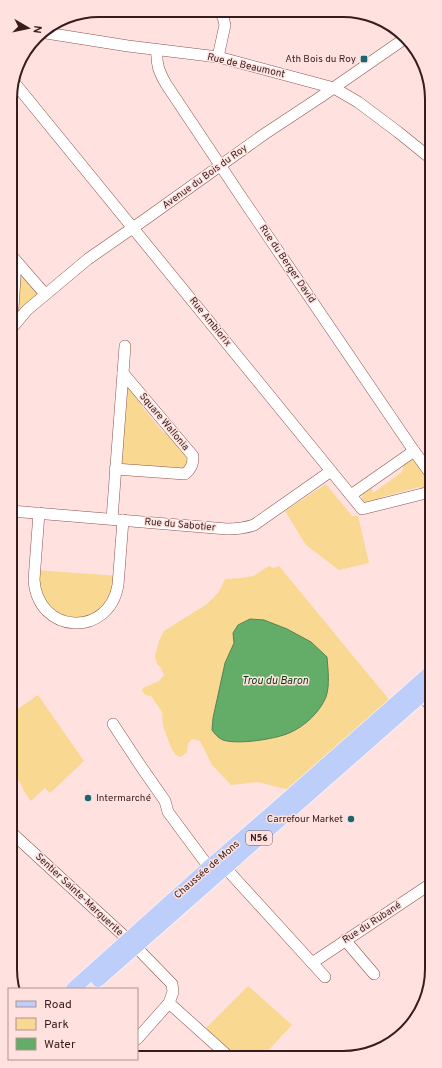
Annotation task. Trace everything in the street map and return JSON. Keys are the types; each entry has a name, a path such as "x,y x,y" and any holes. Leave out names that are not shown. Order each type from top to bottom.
{"main road":[{"name":"Chaussée de Mons","path":"74,988 132,943 422,690"},
{"name":"Chaussée de Mons","path":"88,988 132,943"}],"street":[{"path":"218,57 225,25 223,17"},
{"name":"Rue de Beaumont","path":"50,33 157,50 218,57 334,88 355,100 425,154"},
{"name":"Avenue du Bois du Roy","path":"17,322 27,310 88,259 263,135 401,41"},
{"name":"Rue du Berger David","path":"157,50 156,57 160,74 220,166 425,466"},
{"name":"Rue Ambiorix","path":"18,87 362,508 425,493"},
{"path":"17,262 46,294"},
{"path":"39,513 34,580 37,596 41,604 47,612 65,622 85,622 96,618 104,612 112,602 118,585 115,469 125,346"},
{"name":"Square Wallonia","path":"115,469 184,474 190,470 193,464 193,456 123,373"},
{"path":"351,495 414,451"},
{"name":"Rue du Sabotier","path":"17,511 227,529 246,528 331,471"},
{"path":"113,724 165,801 168,812 217,868 325,977"},
{"name":"Sentier Sainte-Marguerite","path":"17,838 132,943 172,984 173,992 169,1003"},
{"name":"Rue du Rubané","path":"312,963 425,888"},
{"path":"346,940 374,974"},
{"path":"138,1038 169,1003 222,1051"}],"green space":[{"path":"23,269 38,285 40,299 24,313 17,309 17,271"},
{"path":"129,388 145,399 143,408 164,433 173,433 193,456 190,470 115,469 125,389"},
{"path":"414,460 422,467 425,472 425,489 423,490 419,487 382,497 386,499 367,503 364,502 362,499 363,491 371,486 373,493 402,472 404,462"},
{"path":"326,484 352,516 358,516 369,563 339,570 306,545 285,511"},
{"path":"269,566 273,568 279,566 391,702 289,790 258,782 231,785 212,765 200,741 192,739 188,744 187,752 181,757 176,755 172,750 163,726 162,712 151,696 146,695 142,691 143,688 159,681 164,675 161,668 157,664 155,656 159,641 164,631 207,604 219,592 225,579 253,576","holes":["250,619 327,658 328,680 325,699 310,718 289,733 225,663 234,643 233,633 238,625"]},
{"path":"35,570 119,576 116,594 85,622 47,612"},
{"path":"38,695 84,761 50,793 45,788 31,801 25,793 17,776 17,710"},
{"path":"248,986 292,1025 268,1051 222,1051 201,1033"}],"water":[{"name":"Trou du Baron","path":"250,619 264,620 287,629 311,642 327,657 328,688 326,697 316,713 306,723 295,730 283,735 247,742 223,740 212,730 213,718 225,663 234,643 233,633 238,625"}],"place":[{"name":"Ath Bois du Roy","path":"364,59"},
{"name":"Intermarché","path":"88,798"},
{"name":"Carrefour Market","path":"351,819"}]}
